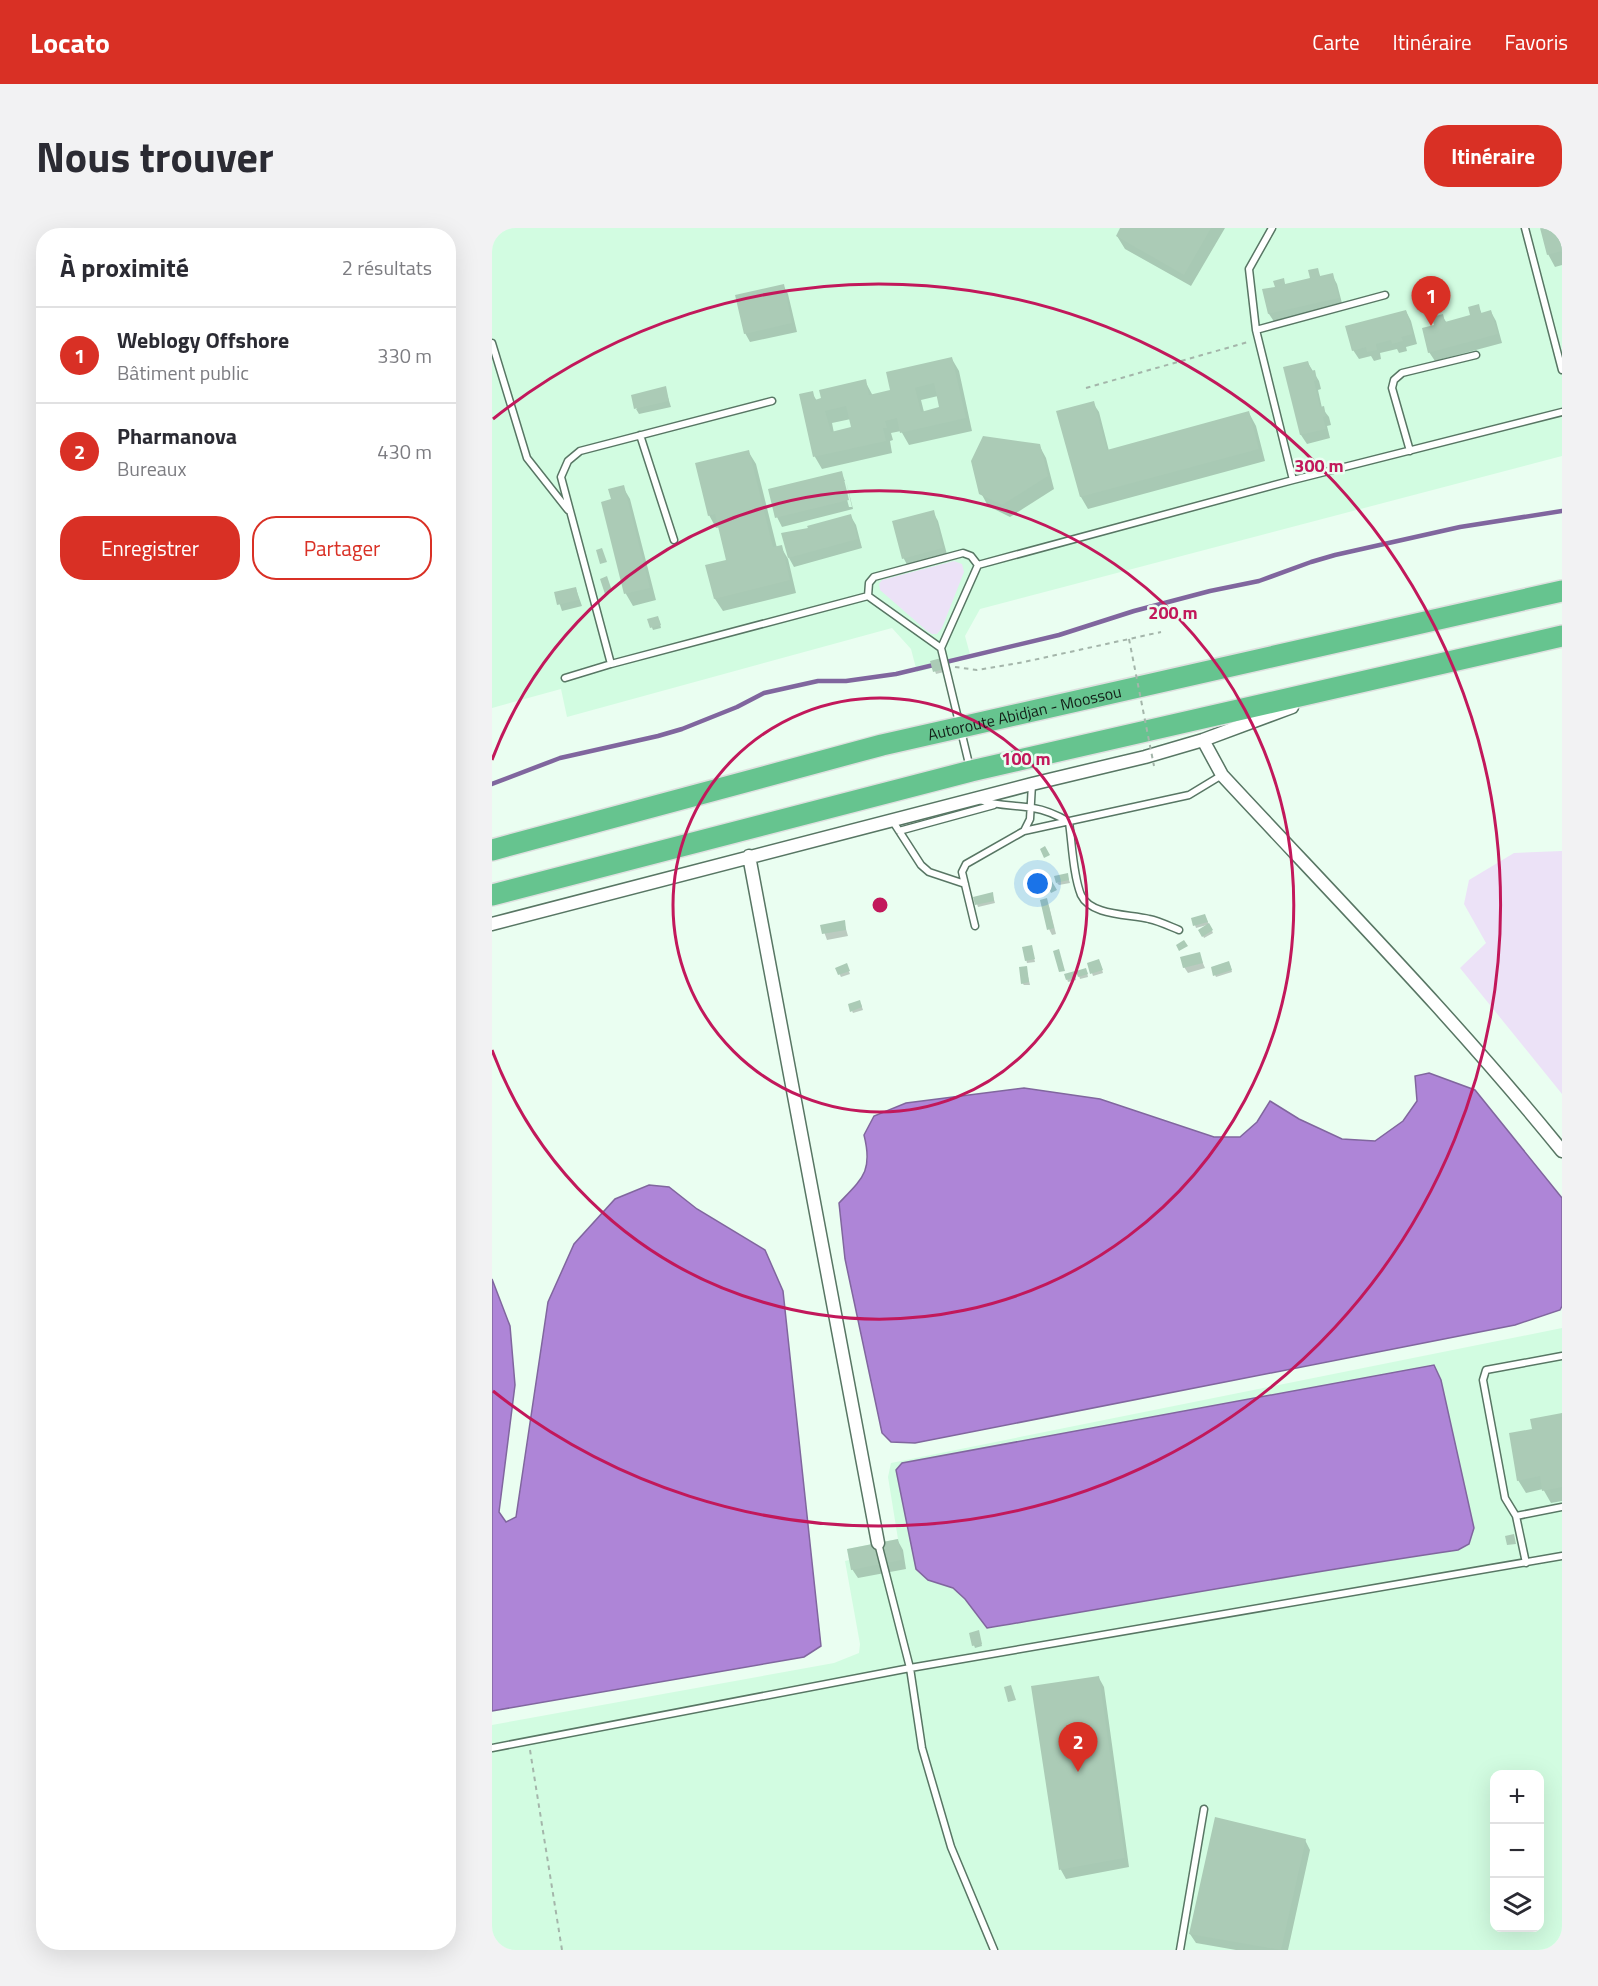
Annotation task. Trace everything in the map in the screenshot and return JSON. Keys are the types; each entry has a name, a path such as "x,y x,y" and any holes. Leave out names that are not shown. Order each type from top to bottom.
{"highway":[{"name":"Autoroute Abidjan - Moossou","path":"492,850 882,745 1562,591"},
{"path":"492,895 971,771 1562,636"}],"street":[{"path":"492,924 748,856 1146,757 1203,740 1287,708 1491,660 1562,636"},
{"path":"1203,740 1222,775 1461,1034 1562,1151"},
{"path":"748,856 878,1543"}],"lane":[{"path":"1272,228 1249,269 1258,340 1293,480"},
{"path":"1525,228 1562,370"},
{"path":"1256,330 1385,295"},
{"path":"492,343 527,458 571,513"},
{"path":"1410,451 1392,388 1394,380 1402,373 1476,355"},
{"path":"610,664 561,477 568,461 580,451 772,401"},
{"path":"978,565 1293,480 1562,412"},
{"path":"640,435 674,540"},
{"path":"868,596 869,583 874,577 963,553 971,556 978,565"},
{"path":"971,771 941,648 978,565"},
{"path":"565,678 868,596"},
{"path":"868,596 941,648"},
{"path":"975,926 962,872 966,864 1024,831 1190,795 1222,775"},
{"path":"1024,831 1030,819 1032,784"},
{"path":"976,798 994,805 1046,810 1069,822"},
{"path":"899,831 994,805"},
{"path":"892,820 916,859 929,872 965,884"},
{"path":"1069,822 1076,873 1082,896 1088,903 1101,911 1149,919 1179,930"},
{"path":"1526,1563 1516,1516 1505,1498 1483,1380 1486,1370 1562,1356"},
{"path":"1516,1516 1562,1507"},
{"path":"878,1543 910,1668 922,1748 951,1847 994,1950"},
{"path":"492,1748 910,1668 1562,1556"},
{"path":"1180,1950 1204,1809"}],"path":[{"path":"1086,388 1258,340"},
{"path":"945,665 976,670 1161,632"},
{"path":"1129,639 1154,765"},
{"path":"529,1741 562,1950"}],"shaded area":[{"path":"492,228 1562,228 1562,456 980,609 965,636 971,658 917,672 911,649 892,628 567,717 561,689 492,708"},
{"path":"954,561 962,564 964,572 942,628 937,634 927,631 880,590 879,584 882,580"},
{"path":"1562,851 1562,1094 1460,968 1486,943 1464,904 1469,880 1514,853"},
{"path":"1429,1073 1475,1090 1562,1198 1562,1306 1560,1310 1515,1325 915,1443 891,1442 882,1433 845,1259 839,1203 864,1173 867,1157 864,1135 874,1116 906,1103 1024,1088 1100,1099 1214,1137 1240,1137 1257,1122 1270,1101 1299,1119 1342,1139 1375,1141 1403,1121 1417,1101 1415,1076"},
{"path":"649,1185 669,1187 697,1209 765,1250 783,1291 821,1646 804,1657 492,1711 492,1279 510,1326 515,1385 499,1512 506,1522 516,1517 548,1302 574,1244 615,1199"},
{"path":"1562,1328 1562,1950 492,1950 492,1725 834,1663 859,1653 860,1644 845,1561 849,1560 847,1549 898,1539 888,1477 891,1463"},
{"path":"1434,1365 1441,1380 1474,1528 1469,1544 1458,1550 987,1628 965,1599 953,1588 928,1580 916,1569 896,1470 902,1463"}],"building":[{"path":"1120,228 1211,228 1184,275 1116,236"},
{"path":"1540,228 1562,228 1562,251 1547,255"},
{"path":"1318,268 1320,276 1333,273 1339,298 1268,314 1262,289 1275,287 1273,281 1284,278 1285,284 1310,278 1308,270"},
{"path":"784,284 792,323 744,334 735,295"},
{"path":"1479,304 1481,313 1491,310 1498,334 1428,353 1422,328 1434,325 1432,317 1443,314 1445,322 1470,315 1468,307"},
{"path":"1406,310 1413,334 1401,337 1403,341 1392,344 1391,340 1376,344 1377,350 1367,352 1366,347 1352,351 1345,326"},
{"path":"952,357 966,418 900,433 897,418 885,421 887,428 883,428 886,441 813,457 799,394 813,391 815,400 821,398 819,390 866,379 869,395 890,390 886,372","holes":["934,383 939,407 921,412 915,388","846,406 851,427 831,432 825,411"]},
{"path":"1308,361 1311,371 1315,370 1317,380 1314,381 1320,407 1324,406 1326,416 1323,417 1326,429 1300,435 1283,367"},
{"path":"666,386 669,401 634,409 631,395"},
{"path":"1094,401 1107,450 1249,411 1259,449 1080,497 1056,411"},
{"path":"983,436 1040,444 1048,476 1002,505 979,494 971,461"},
{"path":"749,450 773,547 782,545 790,580 714,599 705,565 726,560 715,514 708,516 695,463"},
{"path":"842,471 849,500 775,518 768,489"},
{"path":"624,485 650,588 624,594 601,502 611,499 608,489"},
{"path":"934,510 943,548 902,559 892,521"},
{"path":"851,514 858,539 788,558 781,533 808,528 807,526"},
{"path":"602,548 607,562 600,564 596,550"},
{"path":"607,576 612,591 605,594 600,579"},
{"path":"576,587 579,600 557,605 554,592"},
{"path":"658,616 661,625 650,628 647,619"},
{"path":"941,658 944,669 933,672 930,661"},
{"path":"1045,846 1050,855 1044,858 1040,849"},
{"path":"1068,873 1069,880 1056,883 1054,876"},
{"path":"1050,878 1057,890 1051,893 1045,881"},
{"path":"993,892 994,901 975,905 973,897"},
{"path":"1047,898 1054,928 1047,930 1040,900"},
{"path":"1205,914 1208,922 1193,926 1191,918"},
{"path":"845,920 846,930 822,934 820,925"},
{"path":"1209,923 1213,930 1202,937 1198,930"},
{"path":"1184,940 1188,946 1179,951 1176,945"},
{"path":"1032,945 1035,959 1025,961 1022,947"},
{"path":"1059,949 1065,971 1059,972 1053,951"},
{"path":"1200,952 1203,963 1183,968 1180,957"},
{"path":"1099,959 1103,970 1090,974 1087,963"},
{"path":"1229,961 1232,970 1213,976 1211,967"},
{"path":"847,963 850,971 838,975 835,968"},
{"path":"1027,966 1029,982 1021,984 1019,967"},
{"path":"1086,968 1088,974 1078,977 1076,971"},
{"path":"1075,971 1076,977 1066,980 1064,974"},
{"path":"860,1000 862,1007 850,1012 848,1004"},
{"path":"1562,1413 1562,1487 1542,1491 1540,1476 1517,1481 1509,1433 1532,1429 1530,1419"},
{"path":"1514,1534 1516,1544 1507,1545 1505,1536"},
{"path":"898,1539 902,1560 851,1570 847,1549"},
{"path":"979,1630 982,1644 972,1646 969,1633"},
{"path":"1099,1676 1125,1858 1059,1870 1031,1686"},
{"path":"1011,1685 1016,1700 1008,1702 1004,1687"},
{"path":"1215,1817 1306,1839 1281,1950 1189,1934"}],"waterway":[{"path":"492,784 560,758 682,729 737,707 764,693 818,681 846,681 896,674 1059,635 1134,611 1259,581 1335,555 1460,527 1562,511"}],"place":[{"name":"Weblogy Offshore","path":"1431,326"},
{"name":"Pharmanova","path":"1078,1772"}]}
